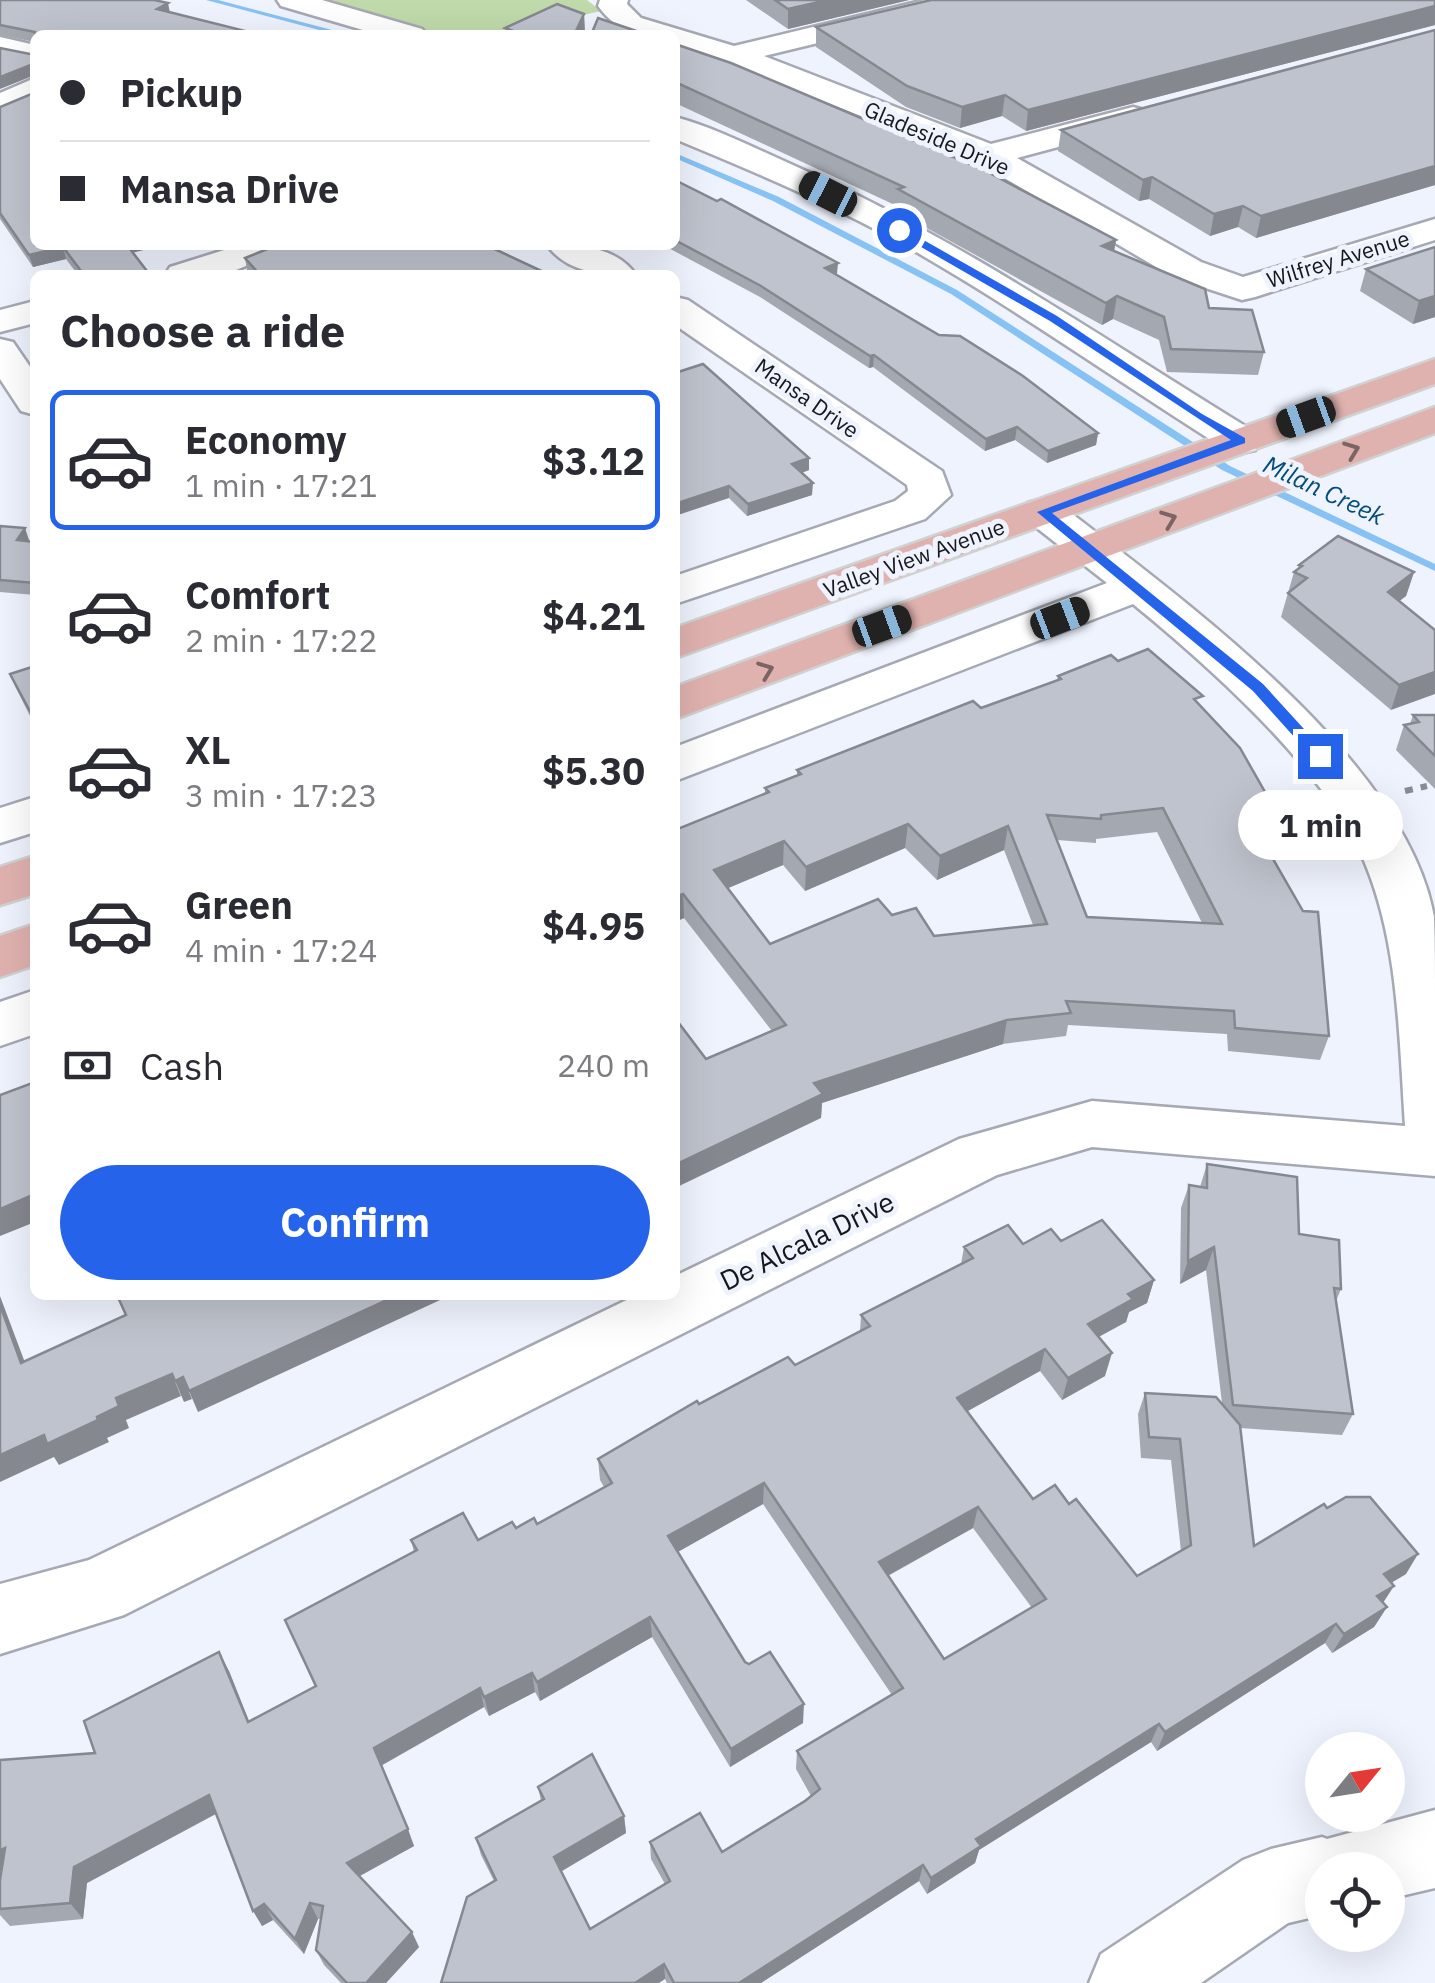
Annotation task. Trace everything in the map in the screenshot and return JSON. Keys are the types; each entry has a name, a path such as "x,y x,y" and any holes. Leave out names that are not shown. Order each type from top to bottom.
{"main road":[{"name":"Valley View Avenue","path":"680,642 1435,370"},
{"name":"Valley View Avenue","path":"680,702 1435,419"},
{"path":"0,887 30,876"},
{"path":"0,957 30,946"}],"street":[{"path":"292,0 395,30"},
{"path":"732,55 961,0"},
{"path":"622,12 656,30"},
{"name":"Gladeside Drive","path":"680,39 732,55 989,155 1188,270 1242,289"},
{"path":"0,46 30,53"},
{"path":"0,106 30,91"},
{"path":"989,155 1156,110"},
{"path":"680,129 793,176 934,248 1054,319 1198,416 1214,450"},
{"name":"Wilfrey Avenue","path":"1242,289 1435,229"},
{"path":"201,270 257,250"},
{"path":"574,250 609,270"},
{"path":"0,321 30,313"},
{"name":"Mansa Drive","path":"680,315 927,480 930,494"},
{"path":"0,350 30,395"},
{"name":"Valley View Avenue","path":"680,589 910,510 930,494"},
{"path":"1043,512 1258,688 1302,734 1356,806 1414,870 1435,1139"},
{"path":"680,764 1138,588"},
{"path":"0,826 30,816"},
{"path":"0,1025 30,1013"},
{"name":"De Alcala Drive","path":"0,1619 98,1591 980,1156 1092,1124 1435,1152"},
{"path":"1405,1856 1435,1848"},
{"path":"1130,1983 1271,1888 1305,1880"}],"path":[{"path":"1406,791 1427,786"}],"green space":[{"path":"305,0 587,0 601,11 516,30 414,30"}],"building":[{"path":"0,0 154,0 168,3 157,9 241,30 30,31 0,25"},
{"path":"775,0 828,0 788,9"},
{"path":"931,0 1435,0 1435,6 1028,110 1005,95 962,107 907,86 816,27"},
{"path":"557,4 584,14 576,30 505,28"},
{"path":"598,18 633,30 593,30"},
{"path":"1435,30 1435,166 1261,216 1243,206 1214,214 1152,177 1143,180 1061,130"},
{"path":"680,46 731,63 984,170 1116,240 1102,246 1205,289 1209,308 1252,310 1264,352 1171,349 1164,317 1117,296 1106,303 898,189 904,187 680,84"},
{"path":"0,48 30,54 30,65 0,77"},
{"path":"30,95 30,250 50,250 29,255 0,213 0,107"},
{"path":"680,182 717,201 721,199 838,263 825,268 939,335 960,336 1023,376 1098,433 1048,451 1017,427 986,439 874,355 761,286 680,243"},
{"path":"1435,247 1435,296 1419,301 1366,269"},
{"path":"65,250 131,250 146,270 80,270"},
{"path":"265,250 497,250 539,270 256,270 245,258"},
{"path":"703,364 809,458 792,464 813,483 748,504 729,486 680,502 680,371"},
{"path":"0,526 25,528 17,540 30,541 30,583 0,580"},
{"path":"1338,536 1414,572 1388,592 1435,630 1435,672 1399,685 1288,593 1307,578 1294,572 1302,566 1299,565"},
{"path":"1148,649 1203,696 1194,699 1240,748 1289,834 1261,838 1303,911 1318,912 1329,1036 1235,1028 1234,1011 1066,1001 1071,1013 1007,1020 814,1083 823,1094 680,1163 680,1025 706,1059 786,1025 683,894 680,895 680,828 769,792 765,788 801,774 797,770 973,701 981,708 1061,679 1058,676 1111,655 1118,661","holes":["1163,808 1222,924 1087,917 1047,815 1101,819 1101,815","908,824 940,856 1008,826 1047,924 934,936 916,908 892,915 878,899 770,944 714,870 784,841 806,867"]},
{"path":"30,668 30,711 10,674"},
{"path":"1413,715 1435,715 1435,756 1404,725 1419,722"},
{"path":"30,1084 30,1196 0,1209 0,1095"},
{"path":"1207,1164 1297,1177 1299,1234 1339,1240 1341,1289 1334,1288 1353,1414 1233,1405 1214,1247 1188,1261 1189,1185 1207,1188"},
{"path":"1102,1220 1154,1280 1128,1294 1133,1299 1088,1324 1112,1353 1068,1378 1045,1349 957,1398 1033,1499 1055,1485 1069,1504 1076,1499 1137,1576 1191,1545 1180,1439 1149,1437 1145,1393 1216,1397 1240,1425 1254,1546 1324,1504 1327,1508 1346,1497 1370,1497 1418,1554 1384,1574 1394,1586 1377,1596 1387,1607 1344,1634 1336,1624 1165,1732 1159,1724 976,1839 981,1846 931,1878 923,1865 739,1983 674,1983 664,1964 635,1983 441,1983 467,1897 496,1880 476,1838 544,1799 538,1787 592,1754 624,1816 554,1857 590,1929 670,1881 650,1842 700,1813 722,1852 820,1789 797,1751 903,1688 764,1483 668,1536 745,1662 749,1664 770,1652 804,1704 731,1749 650,1617 537,1682 532,1673 484,1697 480,1688 374,1748 408,1829 347,1863 412,1932 366,1983 347,1983 316,1950 323,1906 310,1903 295,1939 264,1904 253,1911 209,1795 74,1867 70,1903 0,1909 5,1848 0,1850 0,1760 95,1753 84,1721 219,1652 248,1722 316,1686 285,1620 417,1550 411,1540 463,1513 478,1540 512,1522 516,1528 534,1518 537,1524 612,1483 598,1459 697,1401 699,1404 788,1357 795,1365 870,1326 861,1315 973,1258 964,1247 1008,1225 1023,1244 1051,1229 1061,1241","holes":["978,1507 1046,1599 944,1659 879,1562"]},
{"path":"119,1300 387,1300 189,1391 183,1377 175,1381 172,1374 116,1398 119,1406 97,1417 98,1420 47,1444 44,1435 0,1455 0,1305 21,1363 126,1315"}],"waterway":[{"name":"Milan Creek","path":"210,0 327,30"},
{"name":"Milan Creek","path":"680,157 776,199 954,292 1226,468 1435,568"}],"route":[{"path":"899,230 1054,319 1241,441 1043,512 1258,688 1320,756"}]}
